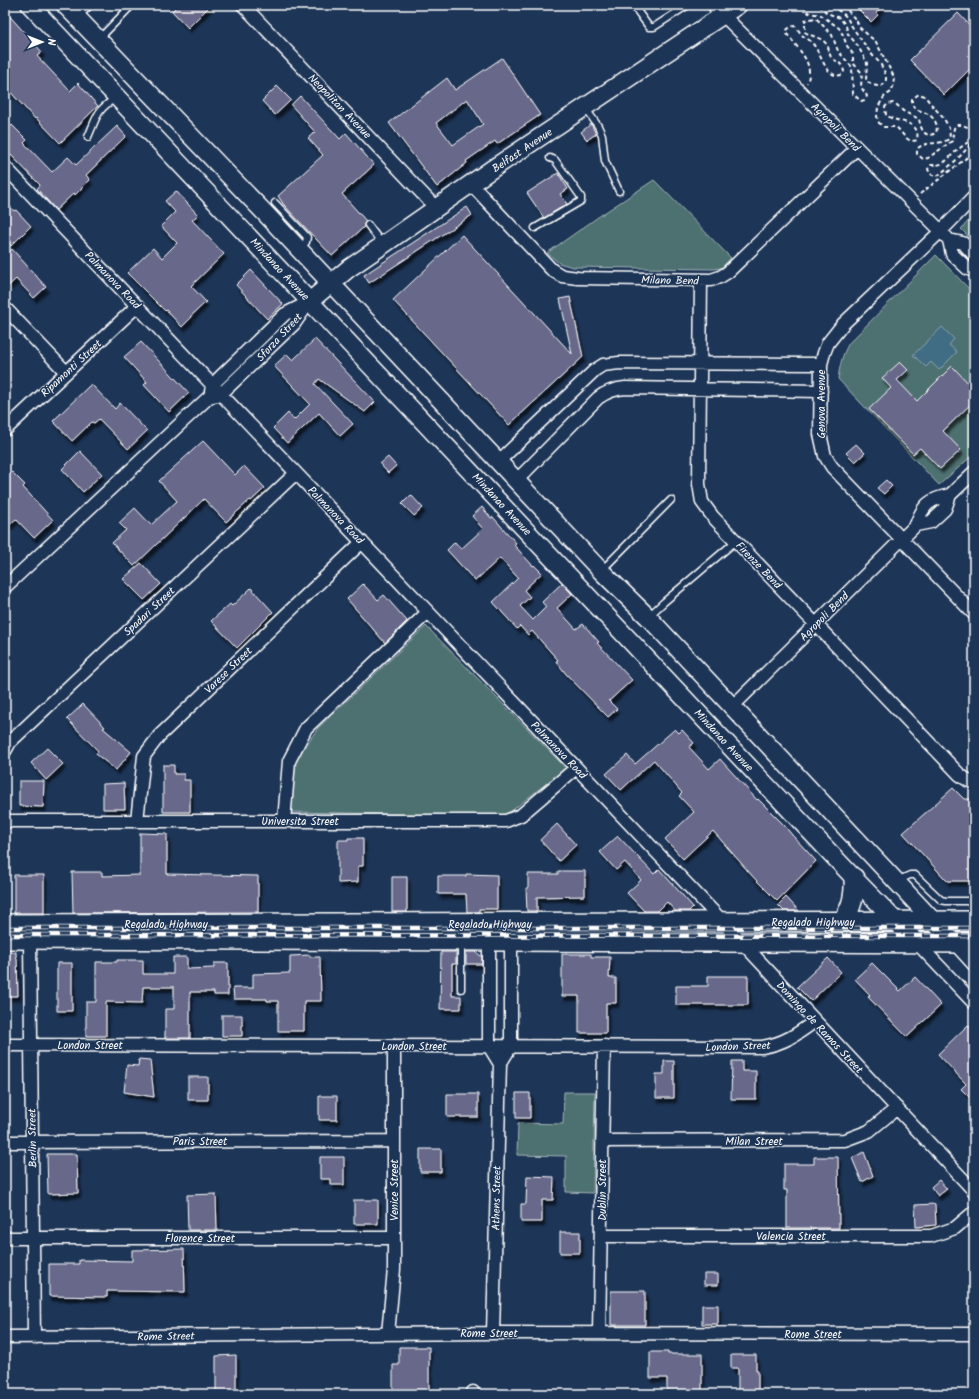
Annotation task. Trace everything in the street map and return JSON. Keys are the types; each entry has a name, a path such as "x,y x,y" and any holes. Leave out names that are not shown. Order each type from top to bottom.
{"main road":[{"name":"Mindanao Avenue","path":"30,5 917,943"},
{"path":"64,5 98,40 273,205 300,250 331,284 601,570 648,617 954,943"},
{"name":"Belfast Avenue","path":"310,301 348,269 585,108 727,9"},
{"path":"843,922 853,901 855,889 854,878"},
{"name":"Regalado Highway","path":"511,932 723,922 974,921"},
{"name":"Regalado Highway","path":"5,924 37,934 461,941 489,932"},
{"name":"Regalado Highway","path":"5,939 37,934 511,932 740,942 974,943"}],"street":[{"name":"Neopolitan Avenue","path":"246,6 436,208"},
{"name":"Agropoli Bend","path":"727,9 800,91 941,231 949,240 952,254 968,269 974,271"},
{"name":"Milano Bend","path":"471,184 557,274 562,276 578,278 711,280 728,272 857,148"},
{"name":"Palmanova Road","path":"5,167 137,306 214,392 296,473 666,863"},
{"name":"Genova Avenue","path":"974,197 941,231 843,324 828,343 821,364 820,434 825,456 832,467 974,614"},
{"name":"Agropoli Bend","path":"949,240 963,243 974,255"},
{"name":"Firenze Bend","path":"701,280 700,493 702,502 707,510 736,541 960,775 968,781 974,782"},
{"name":"Sforza Street","path":"5,587 214,392 285,314 310,301"},
{"name":"Ripamonti Street","path":"5,430 137,306"},
{"path":"5,308 66,372"},
{"path":"499,461 595,370 603,365 619,363 821,364"},
{"path":"517,480 605,393 614,389 700,388 821,392"},
{"name":"Agropoli Bend","path":"732,707 916,525 921,511 936,498 950,495 974,472"},
{"name":"Spadari Street","path":"5,751 10,742 296,473"},
{"name":"Varese Street","path":"137,821 144,756 159,736 362,542"},
{"path":"284,821 289,761 306,728 428,612"},
{"name":"Universita Street","path":"5,821 506,821 521,815 576,768"},
{"name":"Domingo de Ramos Street","path":"666,863 974,1191"},
{"path":"489,932 489,1046 500,1064"},
{"path":"511,932 511,1046"},
{"name":"Berlin Street","path":"34,1338 31,1044 37,934"},
{"name":"Mindanao Avenue","path":"917,943 974,1003"},
{"path":"954,943 974,965"},
{"path":"489,962 511,962"},
{"name":"London Street","path":"5,1045 771,1046 782,1043 816,1021"},
{"name":"Venice Street","path":"388,1334 393,1294 394,1046"},
{"name":"Athens Street","path":"493,1333 500,1064 511,1046"},
{"name":"Dublin Street","path":"599,1333 604,1046"},
{"name":"Milan Street","path":"602,1141 845,1140 869,1131 897,1108"},
{"name":"Paris Street","path":"5,1142 394,1141"},
{"name":"Valencia Street","path":"601,1236 931,1236 955,1228 974,1212"},
{"name":"Florence Street","path":"5,1238 394,1238"},
{"name":"Rome Street","path":"5,1337 34,1338 493,1333 974,1334"}],"lane":[{"path":"77,18 90,5"},
{"path":"98,40 132,5"},
{"path":"633,5 648,27 654,27 688,5"},
{"path":"88,137 99,110 117,97"},
{"path":"585,108 602,135 605,161 619,191"},
{"path":"535,228 580,202 581,198 555,160 550,158"},
{"path":"368,225 383,245"},
{"path":"601,570 671,500"},
{"path":"648,617 736,541"},
{"path":"896,881 910,875 916,875 941,900 974,901"},
{"path":"461,941 461,989"}],"path":[{"path":"800,91 810,76 809,67 806,59 787,34 787,30 790,27 795,26 804,37 812,42 820,54 827,70 834,76 843,74 844,71 842,65 831,57 826,44 820,38 811,36 805,32 805,20 816,18 832,35 838,51 852,67 853,94 861,101 866,100 867,96 861,87 862,73 853,63 853,54 847,46 839,28 821,15 809,13 805,9 806,5"},
{"path":"819,5 826,13 840,18 846,26 848,34 858,46 867,63 866,80 874,86 881,86 886,79 884,71 880,63 872,55 852,26 847,16 834,8 822,5"},
{"path":"843,5 856,20 860,28 876,42 894,78 891,92 884,97 878,107 876,117 879,123 884,126 896,127 909,140 917,140 918,135 916,128 909,123 895,120 886,115 884,107 893,103 903,111 919,119 921,130 927,135 936,133 936,123 932,118 924,112 915,109 912,105 912,99 915,96 919,94 926,96 948,125 951,133 949,139 944,143 926,144 917,149 917,154 924,159 928,158 952,141 954,128 957,125 963,125 970,128 972,133 968,143 958,149 942,164 931,165 928,169 929,173 937,176 969,147 974,140"},
{"path":"912,202 924,190 974,152"}],"green space":[{"path":"654,180 731,258 721,268 573,267 559,263 547,253 601,215"},
{"path":"974,215 974,242 961,229"},
{"path":"936,255 974,294 974,454 939,485 838,379 842,360 849,343"},
{"path":"426,626 566,768 505,816 290,812 295,761 318,728"},
{"path":"564,1092 595,1092 593,1193 566,1192 566,1156 517,1155 518,1123 563,1124"}],"water":[{"path":"942,327 954,339 949,345 957,352 939,370 931,362 926,367 913,355"}],"building":[{"path":"178,5 211,5 188,28 172,11"},
{"path":"854,5 883,5 876,13 878,15 871,22"},
{"path":"5,11 42,52 37,56 70,91 78,83 98,106 60,143 36,118 35,119 5,86"},
{"path":"958,13 974,30 974,65 944,95 910,60"},
{"path":"502,58 540,115 497,144 495,141 466,161 467,163 437,187 389,123 447,78 455,90","holes":["467,99 483,124 453,145 436,123"]},
{"path":"277,86 291,100 275,115 262,101"},
{"path":"300,96 340,139 346,133 374,165 342,194 366,221 364,227 332,256 284,205 278,196 323,155 308,138 315,132 291,105"},
{"path":"591,124 596,134 587,140 581,132"},
{"path":"12,125 27,140 24,143 52,172 68,157 76,165 117,126 126,136 86,175 90,180 75,195 74,193 56,210 37,189 40,185 11,155 5,160 5,132"},
{"path":"558,173 568,189 560,194 567,204 544,218 527,193"},
{"path":"176,191 198,215 192,220 224,254 191,286 206,302 182,327 127,273 153,248 162,258 177,243 161,226 175,212 165,201"},
{"path":"5,201 31,226 11,246 5,240"},
{"path":"467,207 472,215 369,283 364,275"},
{"path":"462,235 572,354 560,299 570,297 583,357 509,425 393,300"},
{"path":"12,249 46,287 34,298 16,279 5,289 5,256"},
{"path":"251,270 283,304 267,319 236,285"},
{"path":"315,339 375,402 365,412 319,379 315,384 353,424 340,436 319,413 287,443 273,428 288,413 294,420 310,404 274,366 287,354 293,360"},
{"path":"141,342 189,393 169,412 144,385 147,382 124,357"},
{"path":"900,362 908,370 897,380 917,401 952,366 974,389 974,401 943,431 961,450 940,469 920,448 913,454 869,409 891,388 882,378"},
{"path":"91,384 115,409 120,403 147,431 128,449 99,419 94,423 92,422 72,441 53,421"},
{"path":"203,441 235,475 244,466 265,488 226,522 204,499 134,566 112,543 126,530 119,523 135,508 151,525 177,501 159,481"},
{"path":"856,444 865,453 855,462 846,453"},
{"path":"80,451 102,474 83,492 62,469"},
{"path":"388,457 396,466 388,473 380,464"},
{"path":"12,472 25,485 23,487 53,520 34,538 16,519 5,529 5,511 10,506 5,501 5,479"},
{"path":"886,480 892,486 884,494 877,488"},
{"path":"411,495 423,508 414,516 402,504"},
{"path":"482,507 516,543 514,545 533,566 534,565 542,573 524,590 530,597 520,606 533,620 546,607 542,602 562,583 572,594 557,608 576,629 583,624 599,642 597,643 632,680 609,701 617,709 608,717 566,674 556,661 558,660 532,631 528,635 520,626 517,629 493,602 518,578 500,558 475,581 447,550 455,542 461,549 483,529 472,516"},
{"path":"141,563 161,584 144,600 123,579"},
{"path":"363,584 378,600 384,595 407,621 385,643 347,599"},
{"path":"251,588 273,612 237,648 211,621 230,604 232,606"},
{"path":"83,704 105,727 103,728 131,752 116,770 96,754 98,751 67,719"},
{"path":"675,729 679,733 682,730 694,743 689,747 709,769 720,759 757,800 758,799 784,825 816,861 777,901 754,878 713,831 683,859 665,839 694,812 679,796 682,793 654,760 621,790 606,774 627,755 635,764"},
{"path":"47,748 63,764 46,780 31,763"},
{"path":"163,765 174,765 174,774 184,774 184,780 190,780 190,812 163,812"},
{"path":"19,781 44,781 43,807 19,806"},
{"path":"124,783 125,809 103,809 103,784"},
{"path":"953,788 964,799 974,799 974,881 947,881 903,833"},
{"path":"557,824 576,845 559,861 540,840"},
{"path":"140,833 167,834 167,874 258,876 258,912 73,913 72,872 102,872 102,876 140,875"},
{"path":"618,836 654,874 659,869 693,907 689,911 675,911 667,902 658,911 644,911 627,893 641,880 625,862 616,870 600,852"},
{"path":"348,838 363,838 363,866 358,866 358,882 338,883 338,840 348,840"},
{"path":"558,871 585,871 585,896 537,897 537,911 527,911 526,888 528,888 528,874 558,874"},
{"path":"466,874 497,875 497,909 479,909 479,912 467,912 466,894 438,894 438,876 466,876"},
{"path":"14,875 44,875 44,913 14,913"},
{"path":"392,877 407,877 407,912 392,912"},
{"path":"786,897 799,911 784,911 778,905"},
{"path":"5,952 16,952 18,996 5,996"},
{"path":"441,952 456,952 456,964 452,964 452,996 461,996 461,1009 440,1009"},
{"path":"466,952 476,952 482,957 482,964 466,964"},
{"path":"562,954 591,954 591,957 610,957 609,978 616,978 616,1003 606,1003 606,1033 579,1033 579,996 562,996"},
{"path":"310,955 310,957 320,957 321,1001 304,1001 304,1031 278,1031 278,1001 267,1001 267,999 234,999 233,988 253,988 253,974 290,973 290,956"},
{"path":"173,957 187,957 187,969 214,968 214,963 228,963 228,995 214,995 214,992 190,992 190,1038 165,1038 165,1009 174,1009 174,987 143,987 142,1003 106,1002 106,1036 86,1036 86,1002 96,1002 96,962 143,960 143,974 173,974"},
{"path":"828,958 841,972 811,1001 797,987"},
{"path":"57,963 72,963 72,1011 57,1011"},
{"path":"872,963 900,991 915,977 941,1005 907,1037 868,997 870,995 855,979"},
{"path":"708,976 748,976 748,1005 676,1005 676,986 708,986"},
{"path":"222,1015 242,1015 242,1036 222,1036"},
{"path":"968,1025 974,1031 974,1102 961,1089 966,1084 938,1054"},
{"path":"139,1059 150,1060 154,1097 124,1092 127,1065 138,1066"},
{"path":"664,1061 674,1061 674,1098 656,1098 656,1074 664,1074"},
{"path":"732,1061 742,1061 742,1071 756,1071 756,1099 731,1099"},
{"path":"188,1077 208,1077 208,1100 188,1100"},
{"path":"516,1093 530,1093 530,1118 516,1118"},
{"path":"447,1094 478,1094 478,1117 447,1117"},
{"path":"319,1096 337,1096 337,1120 319,1120"},
{"path":"420,1149 441,1149 441,1172 420,1172"},
{"path":"864,1152 873,1176 862,1182 852,1158"},
{"path":"47,1154 77,1154 78,1193 48,1194"},
{"path":"320,1157 344,1157 344,1185 331,1185 331,1179 320,1179"},
{"path":"814,1157 838,1157 839,1228 787,1228 787,1190 784,1190 784,1164 814,1164"},
{"path":"527,1176 554,1177 553,1200 542,1200 542,1222 521,1222 521,1204 526,1204"},
{"path":"939,1180 947,1189 938,1196 931,1187"},
{"path":"216,1194 217,1230 188,1230 187,1195"},
{"path":"354,1200 378,1200 378,1224 354,1224"},
{"path":"935,1204 936,1225 916,1227 915,1205"},
{"path":"560,1232 580,1232 580,1253 560,1253"},
{"path":"184,1249 185,1292 107,1291 107,1297 49,1296 49,1264 79,1264 79,1260 132,1261 132,1250"},
{"path":"704,1274 718,1274 718,1285 704,1285"},
{"path":"611,1291 645,1291 645,1325 611,1325"},
{"path":"702,1305 718,1305 718,1324 702,1324"},
{"path":"399,1347 429,1347 429,1394 393,1394 393,1365 399,1365"},
{"path":"650,1352 668,1352 668,1354 702,1354 702,1394 667,1394 667,1378 650,1378"},
{"path":"236,1355 236,1394 216,1394 216,1356"},
{"path":"731,1355 756,1355 756,1370 758,1370 758,1394 738,1394 738,1368 731,1368"}],"railway":[{"path":"5,928 974,928"},
{"path":"5,935 974,936"}]}
